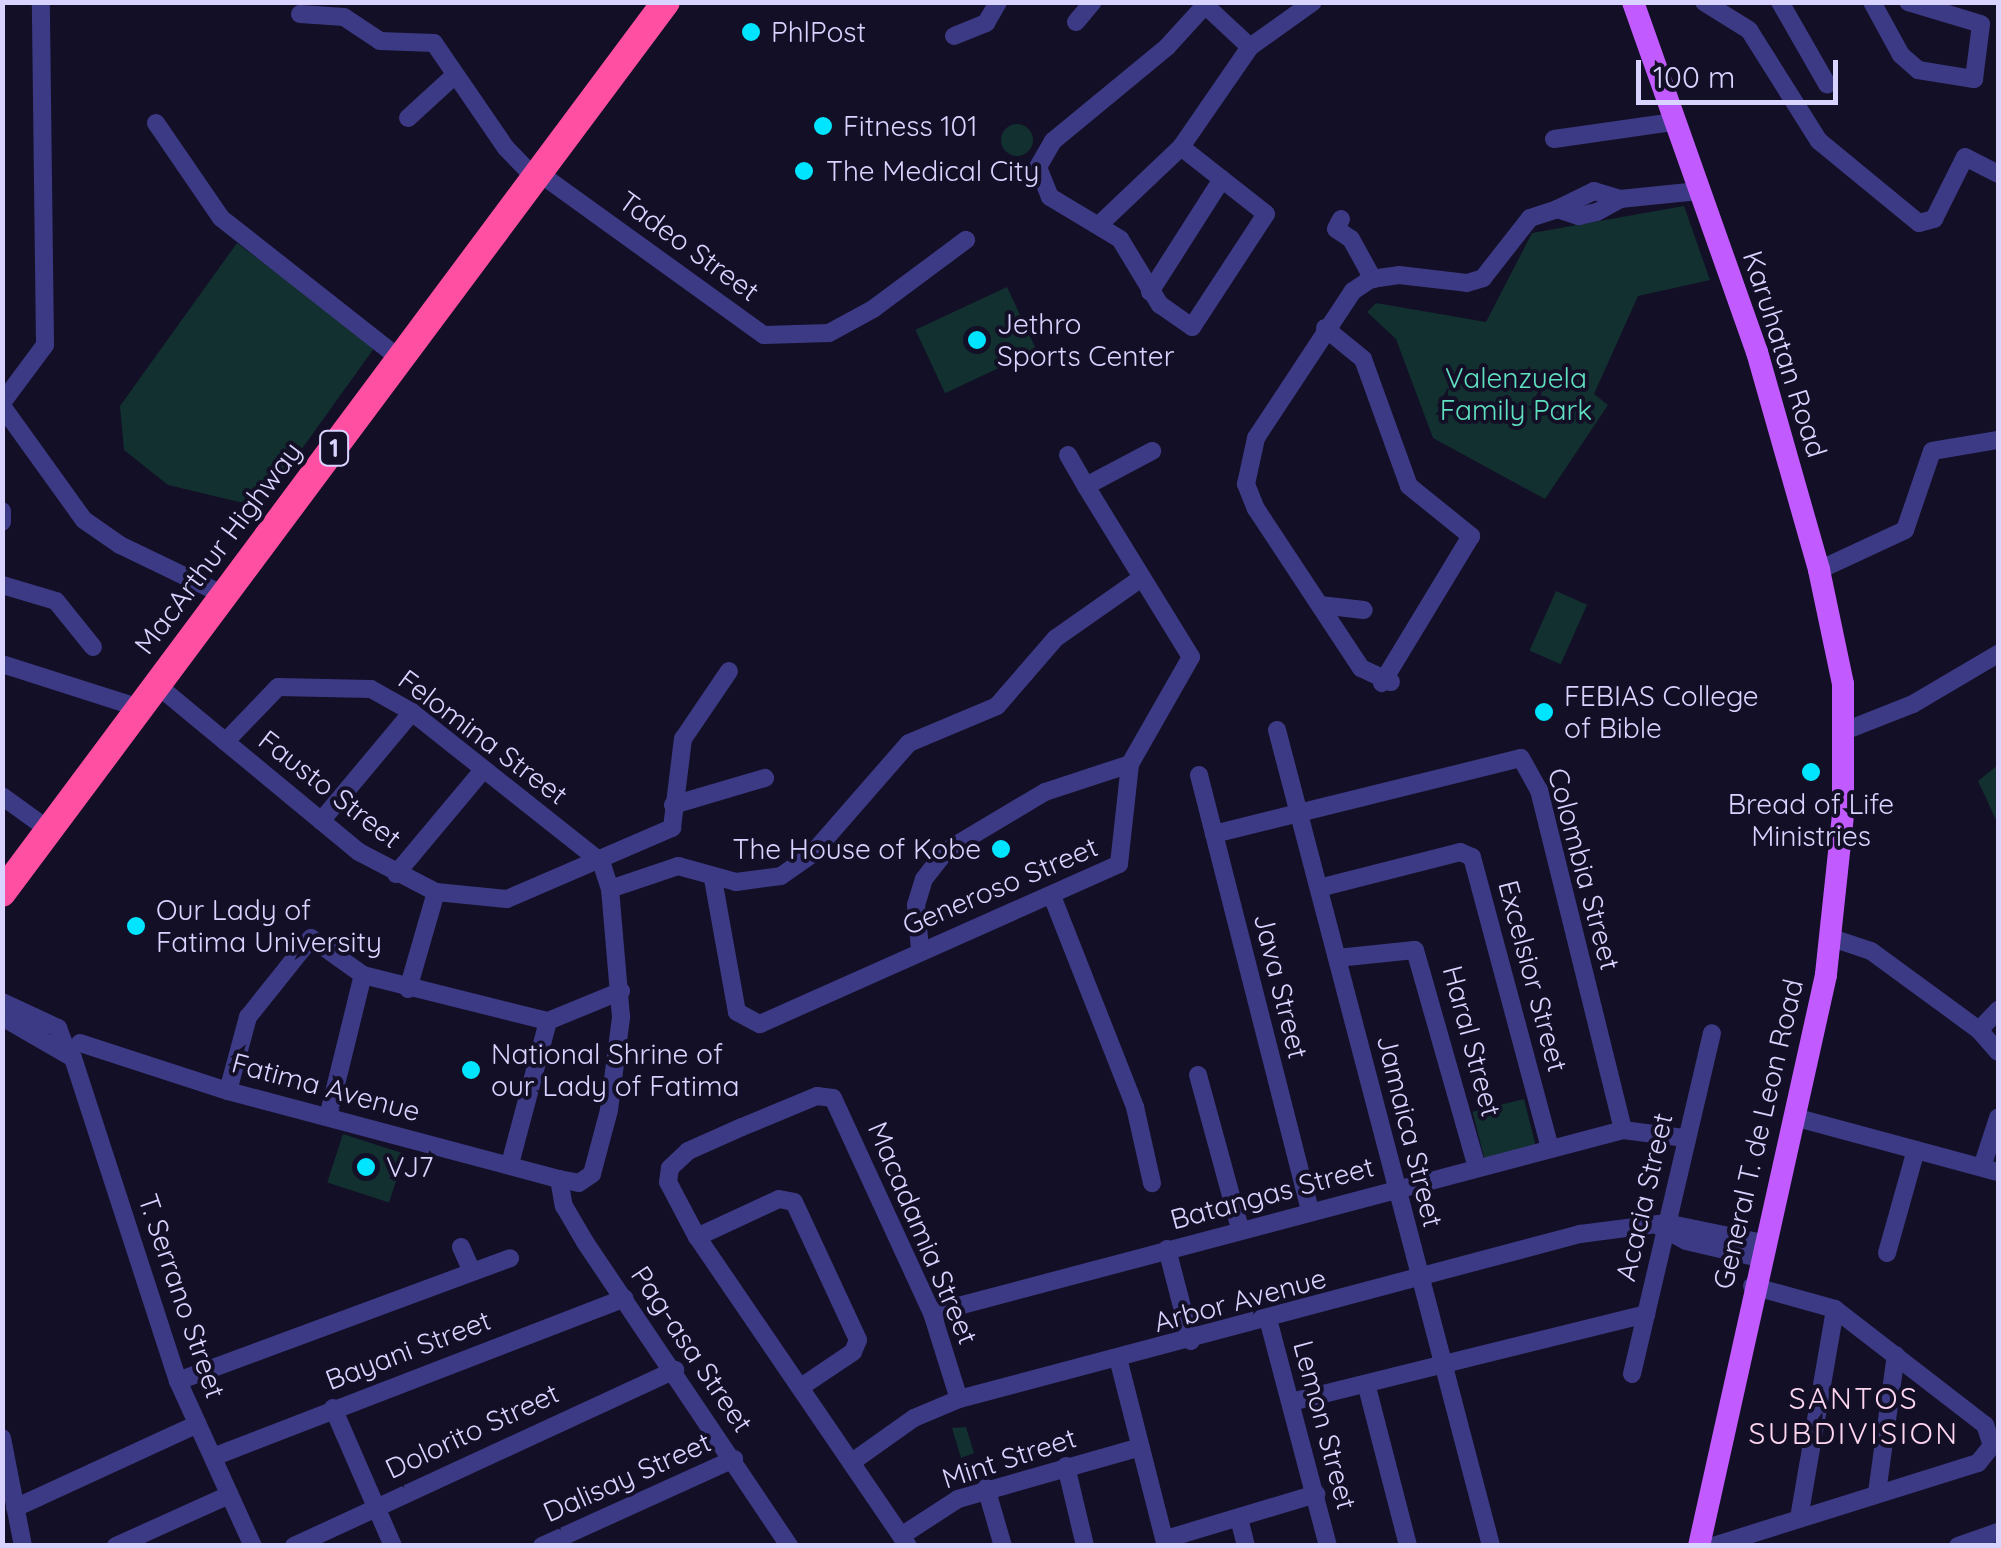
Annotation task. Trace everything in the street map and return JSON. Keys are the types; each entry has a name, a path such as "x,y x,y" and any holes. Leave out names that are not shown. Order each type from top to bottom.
{"highway":[{"name":"MacArthur Highway","path":"2,893 666,2"}],"main road":[{"name":"Karuhatan Road","path":"1633,2 1757,352 1819,570 1839,658 1842,732"},
{"name":"General T. de Leon Road","path":"1700,1546 1752,1286 1753,1248 1794,1117 1832,938 1842,732"}],"street":[{"path":"40,2 45,346 2,405 84,520 120,545 224,595"},
{"path":"954,36 986,22 998,2"},
{"path":"1076,22 1093,2"},
{"path":"1102,223 1181,146 1250,47 1312,2"},
{"path":"1704,2 1749,30 1819,141 1919,223 1934,220 1965,157 1998,174"},
{"path":"1780,2 1827,84"},
{"path":"1872,2 1901,56 1918,70 1974,78 1981,24 1908,2"},
{"path":"1181,146 1266,214 1192,327 1150,292 1132,255 1102,223 1043,190 1038,167 1044,154 1207,4 1250,47"},
{"name":"Tadeo Street","path":"300,14 336,15 380,42 428,40 537,175 764,335 829,333 966,240"},
{"path":"408,118 454,76"},
{"path":"1554,139 1674,122"},
{"path":"156,123 221,218 400,359"},
{"path":"1150,292 1222,179"},
{"path":"1325,328 1363,359 1409,486 1471,536 1386,682 1361,668 1246,484 1256,438 1325,328 1353,291 1373,278 1466,283 1483,278 1517,228 1594,191 1620,199 1698,191"},
{"path":"1341,219 1336,229 1351,239 1373,278"},
{"path":"1819,570 1904,530 1932,451 1998,440"},
{"path":"1086,486 1152,451"},
{"name":"Generoso Street","path":"713,879 736,1012 750,1023 1119,864 1130,764 1191,657 1068,455"},
{"path":"2,511 2,522"},
{"path":"610,889 678,866 713,879 760,881 798,865 909,743 997,706 1056,638 1140,579"},
{"path":"2,585 56,600 93,647"},
{"path":"1320,605 1364,610"},
{"path":"1842,732 1913,704 1998,654"},
{"path":"2,664 140,708"},
{"path":"729,671 683,739 673,805 765,778"},
{"name":"Felomina Street","path":"226,742 264,695 290,684 371,690 412,712 601,862"},
{"name":"Fausto Street","path":"157,685 321,821 396,874 436,892 506,899 662,836 672,828 673,805"},
{"path":"321,821 412,712"},
{"name":"Jamaica Street","path":"1278,730 1492,1546"},
{"name":"Colombia Street","path":"1214,834 1522,758 1539,790 1623,1130"},
{"path":"920,950 916,904 924,880 946,851 1044,792 1130,764"},
{"path":"396,874 483,770"},
{"name":"Java Street","path":"1199,775 1310,1212"},
{"path":"2,796 49,830"},
{"name":"Excelsior Street","path":"1318,888 1460,852 1472,856 1550,1148"},
{"path":"559,1180 579,1183 592,1174 618,1059 621,990 610,889 601,862"},
{"path":"408,989 436,892"},
{"path":"1052,896 1134,1107 1152,1183"},
{"path":"228,1091 243,1030 264,993 311,938 363,975 548,1021 621,990"},
{"path":"1832,938 1871,951 1979,1030 1998,1052"},
{"name":"Haral Street","path":"1337,958 1416,950 1477,1167"},
{"path":"328,1116 363,975"},
{"path":"2,1002 58,1028 74,1051"},
{"path":"1979,1030 1998,1010"},
{"name":"Fatima Avenue","path":"2,1018 74,1051 559,1180"},
{"path":"510,1164 548,1021"},
{"name":"Acacia Street","path":"1632,1374 1662,1226 1712,1033"},
{"name":"T. Serrano Street","path":"74,1051 178,1382 253,1546"},
{"path":"1198,1075 1240,1229"},
{"name":"Macadamia Street","path":"697,1237 668,1182 670,1168 688,1151 825,1095 850,1127 932,1313 959,1399"},
{"path":"1794,1117 1990,1170 1998,1118"},
{"name":"Batangas Street","path":"932,1313 1623,1130 1686,1138"},
{"path":"1887,1253 1916,1150"},
{"name":"Pag-asa Street","path":"559,1180 564,1206 790,1546"},
{"path":"801,1387 853,1352 858,1340 794,1202 778,1199 697,1237 905,1541"},
{"name":"Arbor Avenue","path":"852,1462 914,1418 959,1399 1119,1362 1580,1234 1662,1226 1753,1248"},
{"path":"461,1247 472,1272"},
{"path":"1167,1248 1191,1341"},
{"path":"178,1382 510,1258"},
{"path":"1713,1546 1978,1463 1992,1446 1985,1426 1835,1309 1752,1286"},
{"name":"Bayani Street","path":"213,1457 624,1298"},
{"path":"1798,1518 1835,1309"},
{"path":"1291,1402 1367,1388 1646,1314"},
{"name":"Lemon Street","path":"1268,1319 1328,1546"},
{"path":"1877,1493 1896,1355"},
{"path":"1119,1362 1166,1542 1316,1494"},
{"name":"Dolorito Street","path":"294,1546 675,1370"},
{"path":"1367,1388 1408,1546"},
{"path":"334,1408 393,1546"},
{"path":"15,1508 198,1424"},
{"path":"2,1438 24,1546"},
{"name":"Mint Street","path":"905,1541 986,1488 1140,1447"},
{"name":"Dalisay Street","path":"542,1546 734,1459"},
{"path":"1066,1466 1085,1546"},
{"path":"986,1488 1003,1546"},
{"path":"116,1546 229,1494"},
{"path":"1239,1518 1246,1546"},
{"path":"1958,1546 1998,1532"}],"green space":[{"path":"1017,124 1028,129 1033,140 1028,151 1017,156 1006,151 1001,140 1006,129"},
{"name":"Valenzuela Family Park","path":"1684,206 1710,280 1638,296 1594,394 1608,405 1545,499 1433,438 1396,339 1367,312 1376,303 1486,322 1532,233"},
{"path":"237,243 375,347 260,507 168,485 124,450 120,406"},
{"name":"Jethro Sports Center","path":"1007,287 1037,350 945,393 915,330"},
{"path":"1556,591 1587,605 1561,664 1530,650"},
{"path":"1998,765 1998,820 1997,822 1978,781"},
{"path":"1524,1099 1536,1147 1484,1159 1473,1112"},
{"path":"343,1134 405,1154 389,1203 327,1183"},
{"path":"966,1427 974,1453 961,1458 952,1428"}],"place":[{"name":"PhlPost","path":"751,32"},
{"name":"Fitness 101","path":"823,126"},
{"name":"The Medical City","path":"804,171"},
{"name":"Jethro Sports Center","path":"977,340"},
{"name":"FEBIAS College of Bible","path":"1544,712"},
{"name":"Bread of Life Ministries","path":"1811,772"},
{"name":"The House of Kobe","path":"1001,849"},
{"name":"Our Lady of Fatima University","path":"136,926"},
{"name":"National Shrine of our Lady of Fatima","path":"471,1070"},
{"name":"VJ7","path":"366,1167"}],"district":[{"name":"SANTOS SUBDIVISION","path":"1854,1415"}]}
